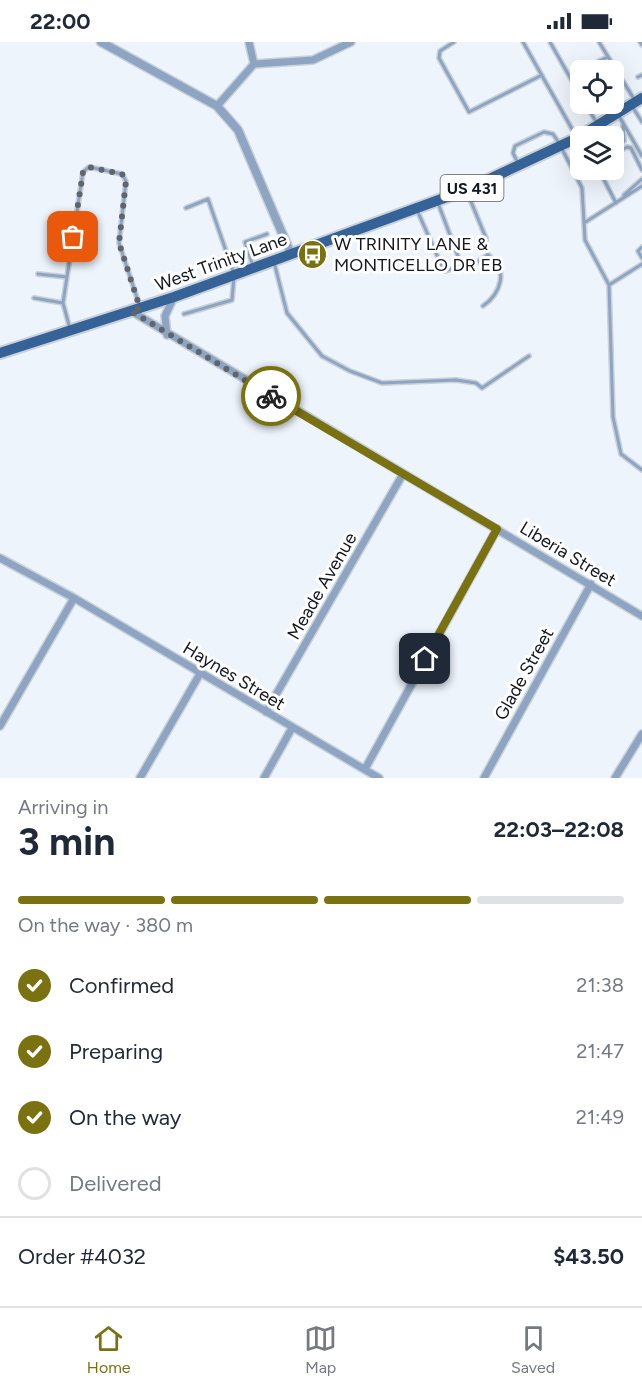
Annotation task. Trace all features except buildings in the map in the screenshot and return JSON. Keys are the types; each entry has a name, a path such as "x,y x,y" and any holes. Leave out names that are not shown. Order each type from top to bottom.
{"main road":[{"name":"West Trinity Lane","path":"598,125 615,114"},
{"name":"West Trinity Lane","path":"0,353 174,297 437,201 466,190 570,142"}],"street":[{"path":"101,42 217,106 238,130 291,254"},
{"path":"249,42 254,64"},
{"path":"217,106 254,64 313,60 351,42"},
{"path":"167,335 165,316 174,297"},
{"name":"Liberia Street","path":"135,310 167,335 642,616"},
{"name":"Meade Avenue","path":"266,712 403,474"},
{"path":"365,769 497,529"},
{"name":"Haynes Street","path":"0,558 74,598 379,778"},
{"name":"Glade Street","path":"484,778 591,584"},
{"path":"0,726 74,598"},
{"path":"140,778 201,672"},
{"path":"264,778 292,728"},
{"path":"615,778 642,734"}],"lane":[{"path":"454,42 440,51 439,58 469,112 542,75"},
{"path":"524,42 570,126"},
{"path":"550,42 570,77"},
{"path":"599,42 636,101 642,122"},
{"path":"603,60 608,57"},
{"path":"591,114 598,125"},
{"path":"618,114 642,156"},
{"path":"519,166 513,153 515,146 544,132 553,134 582,188 585,240 609,285 613,417 621,454 642,470"},
{"path":"624,148 631,148 642,170"},
{"path":"70,331 63,303 83,172 89,167 122,174 126,181 119,243 135,310"},
{"path":"584,222 616,203 642,178"},
{"path":"604,180 616,203"},
{"path":"623,196 642,186"},
{"path":"466,190 486,238 488,255 497,264 501,286 494,298 483,306"},
{"path":"183,314 232,300 235,275 208,199 186,208"},
{"path":"437,201 459,259 465,264"},
{"path":"416,208 444,271 458,269 488,255"},
{"path":"254,268 245,242 267,234"},
{"path":"642,247 638,251 642,258"},
{"path":"274,261 288,313 322,356 350,371 382,383 456,380 476,383 482,388 529,356"},
{"path":"609,285 642,264"},
{"path":"38,274 67,277"},
{"path":"34,298 63,303"}],"way so far":[{"path":"73,237 83,172 89,167 122,174 126,181 119,243 140,308 131,311 167,335 271,396"}],"place":[{"name":"W TRINITY LANE & MONTICELLO DR EB","path":"313,254"}],"route":[{"path":"271,396 497,529 425,659"}]}
